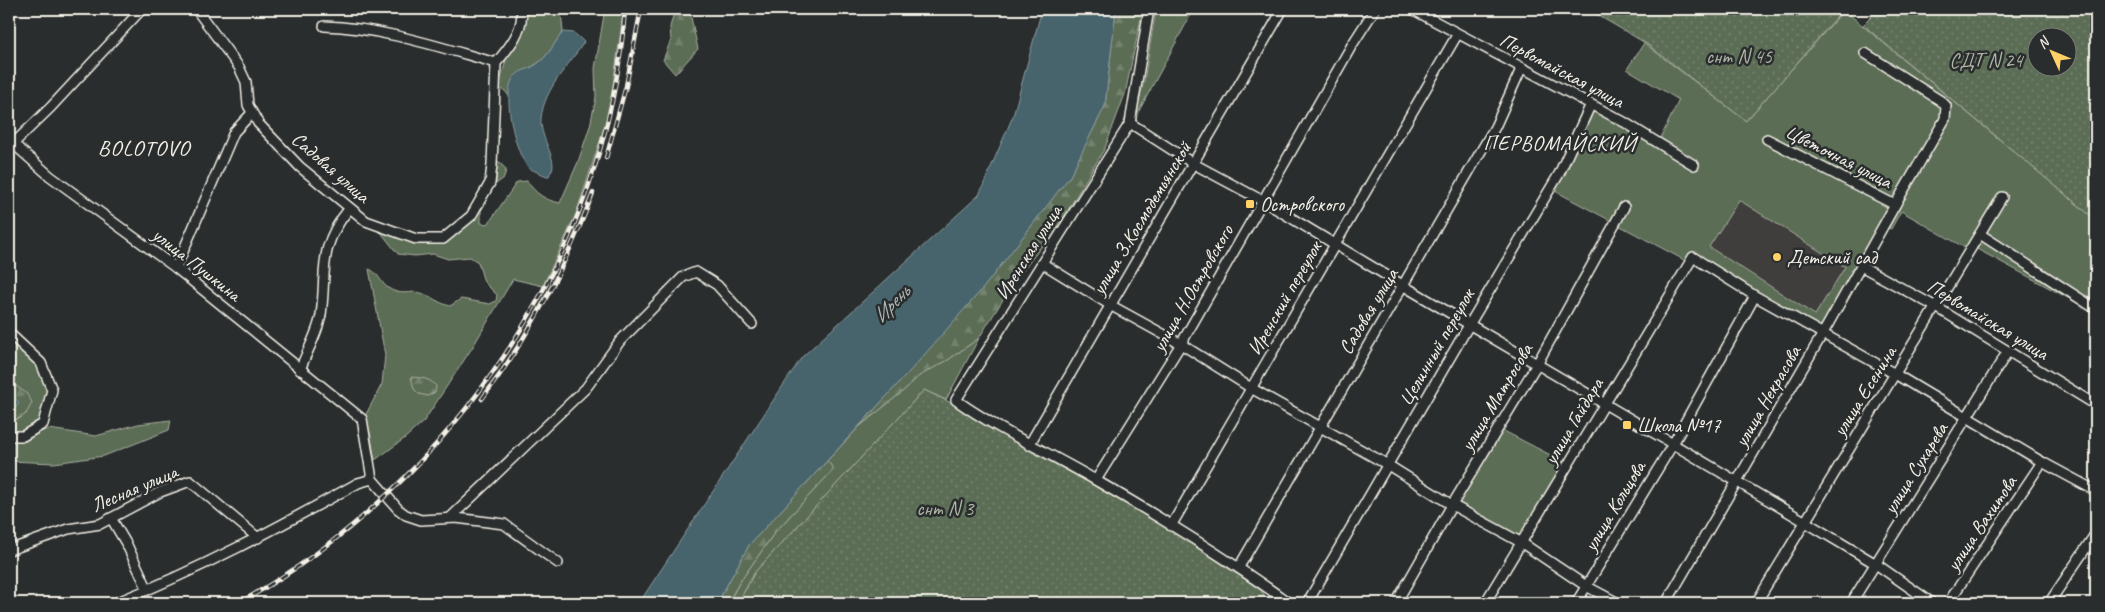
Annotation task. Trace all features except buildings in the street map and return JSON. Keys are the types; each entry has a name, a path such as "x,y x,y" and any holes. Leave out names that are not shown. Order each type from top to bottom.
{"street":[{"path":"11,141 51,107 142,9"},
{"name":"Садовая улица","path":"196,9 240,67 246,82 248,106 258,123 300,167 366,221 416,239 443,239 471,216 490,183 496,63"},
{"path":"324,26 352,27 382,32 496,63 519,30 522,15 521,9"},
{"path":"1149,9 1130,123 1194,164 1263,201 1469,325 1876,564 1932,603"},
{"name":"улица З.Космодемьянской","path":"1028,445 1283,9"},
{"name":"улица Н.Островского","path":"1096,480 1181,344 1352,44 1375,9"},
{"name":"Первомайская улица","path":"1412,9 1590,106 1624,122 1694,165"},
{"name":"Иренский переулок","path":"1171,526 1457,35"},
{"name":"Цветочная улица","path":"1767,139 1895,205 1945,119 1946,106 1865,53"},
{"name":"Садовая улица","path":"1239,567 1495,127 1521,69"},
{"name":"Целинный переулок","path":"1307,603 1559,174 1590,106"},
{"path":"176,268 234,132 252,113"},
{"name":"Иренская улица","path":"1028,445 984,420 956,400 1130,123"},
{"name":"улица Пушкина","path":"11,141 58,181 176,268 362,419 372,479"},
{"name":"улица Есенина","path":"1756,603 1804,521 2002,198"},
{"name":"улица Некрасова","path":"1666,603 1822,335 1895,205"},
{"name":"улица Матросова","path":"1396,603 1452,505 1537,364 1624,207"},
{"path":"300,370 320,317 326,248 336,225 349,209"},
{"path":"1980,234 2096,309"},
{"name":"улица Гайдара","path":"1485,603 1693,256 1755,296"},
{"path":"1042,262 1110,304 1181,344 1251,388 1388,465 1452,505 1522,543 1586,586 1618,603"},
{"name":"Первомайская улица","path":"1861,266 1936,307 2096,405"},
{"path":"450,518 586,388 620,341 683,277 696,272 717,284 752,324"},
{"path":"1755,296 1895,374 2042,462 2096,491"},
{"name":"улица Кольцова","path":"1576,603 1673,444 1755,296"},
{"path":"9,333 41,363 52,390 43,424 23,436 9,436"},
{"name":"улица Сухарева","path":"1851,603 2008,351"},
{"path":"1028,445 1096,480 1239,567 1289,603"},
{"name":"улица Вахитова","path":"1948,603 2042,462"},
{"path":"115,603 148,590 258,538 358,483 372,479 398,509 412,519 450,518 504,524 558,563"},
{"name":"Лесная улица","path":"9,550 68,529 100,524 160,492 190,481 258,538"},
{"path":"111,518 127,545 148,590"},
{"path":"2050,603 2096,533"}],"shaded area":[{"name":"Детский сад","path":"1739,199 1846,268 1815,315 1709,247"}],"green space":[{"path":"523,9 563,9 561,11 563,32 544,58 517,75 511,86 509,96 504,90 498,90 508,52"},
{"path":"605,9 624,9 609,113 576,214 543,286 513,279 472,348 424,421 404,439 375,460 370,432 364,418 382,384 385,355 369,269 375,272 385,286 393,291 421,293 450,306 461,299 490,304 496,301 497,295 484,282 478,262 470,257 448,259 433,254 415,256 398,254 379,230 442,243 469,223 485,204 481,211 481,223 488,224 517,182 527,181 541,196 560,203 578,162 590,126 596,97 595,68"},
{"path":"675,9 696,9 690,13 698,49 675,74 663,60 671,40 670,27"},
{"path":"1116,9 1143,9 1125,94 1105,148 1062,220 1014,282 979,338 948,360 919,376 860,426 984,287 1070,176 1105,106"},
{"path":"1156,9 1194,9 1133,122 1144,81"},
{"name":"снт N 45","path":"1587,9 1844,9 1746,121 1647,44"},
{"name":"СДТ N 24","path":"1879,9 2096,9 2096,220 1863,25"},
{"path":"1844,10 2096,220 2096,313 1975,248 1967,249 1901,211 1891,229 1886,227 1824,333 1756,294 1691,252 1686,261 1553,190 1591,109 1660,139 1679,100 1627,69 1644,43 1746,121","holes":["1739,200 1845,267 1815,315 1709,247"]},
{"path":"497,160 506,169 504,178 496,184"},
{"path":"2096,313 2096,327 2091,323"},
{"path":"9,337 36,365 47,390 42,420 22,433 9,433 9,421 19,419 27,413 9,381"},
{"path":"979,338 946,400 924,390 755,572 738,603 728,603 739,583 775,532 834,469 827,461 860,426 919,376 948,360"},
{"path":"411,377 431,381 436,386 435,392 428,396 419,394 414,389"},
{"path":"9,381 26,393 32,402 24,416 9,421 9,410 16,399 9,396"},
{"name":"снт N 3","path":"924,390 1012,434 1139,510 1262,591 1268,603 738,603 755,572"},
{"path":"171,420 169,430 104,456 54,463 9,461 9,437 25,437 49,429 96,436 138,424"},
{"path":"1502,430 1566,463 1521,539 1456,504"},
{"path":"827,461 834,469 775,532 739,583 728,603 717,603 749,545"}],"water":[{"name":"Ирень","path":"1042,9 1116,9 1105,106 1070,176 984,287 910,371 749,545 717,603 639,603 802,357 979,195 1013,116"},
{"path":"563,32 574,33 584,42 552,87 543,107 541,118 542,131 553,161 553,168 549,176 547,176 529,168 519,151 510,112 510,88 514,76 541,61"},
{"path":"9,396 16,399 19,403 10,411"}],"railway":[{"path":"239,603 316,553 387,494 451,427 506,353 552,273 588,188 612,100 625,9"},
{"path":"606,158 626,86 641,9"},
{"path":"482,399 531,326 571,248 593,193"}],"place":[{"name":"Островского","path":"1250,204"},
{"name":"Детский сад","path":"1777,257"},
{"name":"Школа №17","path":"1627,425"}],"district":[{"name":"ПЕРВОМАЙСКИЙ","path":"1560,143"},
{"name":"BOLOTOVO","path":"144,147"}]}
